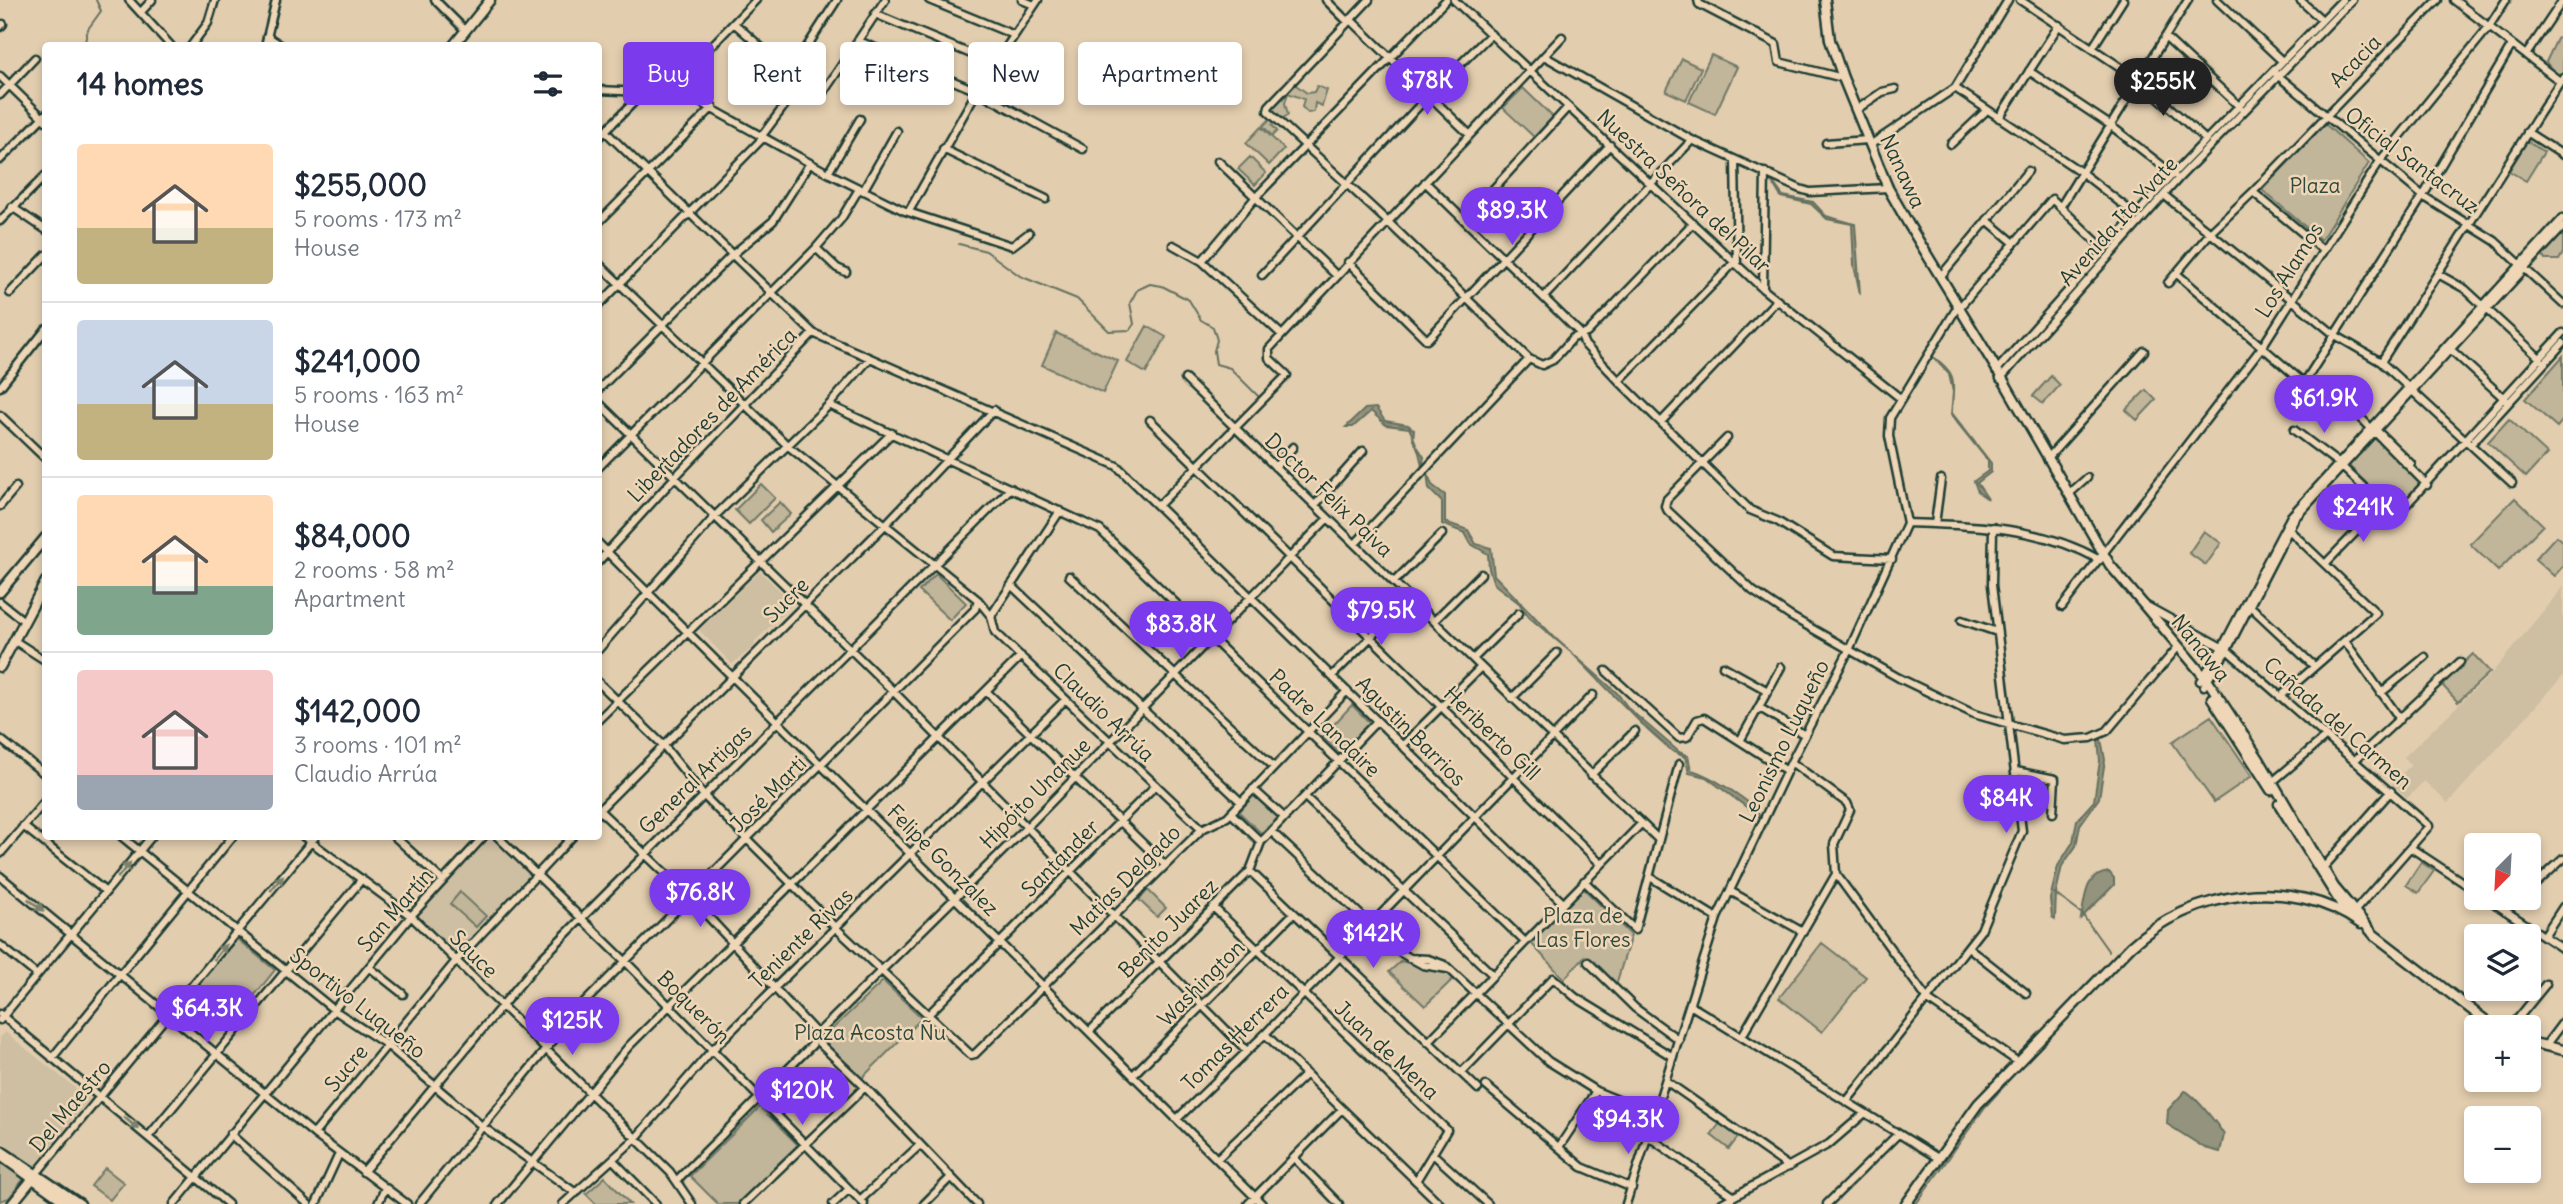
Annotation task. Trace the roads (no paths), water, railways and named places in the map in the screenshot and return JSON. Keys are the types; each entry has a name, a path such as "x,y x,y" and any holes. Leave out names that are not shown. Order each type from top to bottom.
{"main road":[{"path":"456,42 490,0"},
{"name":"Nanawa","path":"1825,0 1830,40 1888,188 2102,558 2204,681 2256,760 2328,883 2351,913"},
{"name":"Nanawa","path":"2047,459 2069,494 2102,558 2144,604 2177,648"},
{"path":"0,592 42,542"},
{"path":"0,667 42,588"},
{"name":"Nanawa","path":"2309,849 2323,868 2328,883"},
{"path":"1906,1204 1978,1104 2131,946 2175,915 2253,895 2310,898 2324,895 2328,883"},
{"path":"2310,898 2351,913 2375,936 2478,1015"},
{"path":"2541,1045 2563,1051"},
{"path":"0,1152 68,1204"},
{"path":"12,1204 34,1177"},
{"path":"34,1177 80,1204"}],"street":[{"path":"129,0 167,42"},
{"path":"141,12 152,0"},
{"path":"194,42 208,23 215,0"},
{"path":"266,42 276,0"},
{"path":"435,0 466,30"},
{"path":"714,44 756,0"},
{"path":"810,42 837,0"},
{"path":"826,89 885,0"},
{"path":"929,0 1014,35"},
{"path":"1009,42 1036,3 1022,0"},
{"path":"1326,0 1391,56 1469,134"},
{"path":"1369,0 1268,108 1268,112 1347,182 1529,359 1542,365 1548,364 1573,338 1582,336 1693,223"},
{"path":"1202,261 1255,198 1446,0"},
{"name":"Nuestra Señora del Pilar","path":"1454,0 1763,289 1900,398"},
{"path":"1826,143 1869,143 1955,88 2008,0"},
{"path":"2020,0 2138,79 2206,140"},
{"path":"2093,47 2123,0"},
{"path":"2061,206 2188,0"},
{"path":"2217,0 2282,61"},
{"path":"2300,0 2322,20"},
{"name":"Avenida Ita Yvate","path":"2058,308 2105,250 2116,243 2136,215 2308,40 2322,20 2342,0"},
{"name":"Avenida Ita Yvate","path":"2275,74 2282,61 2352,0"},
{"name":"Acacia","path":"2168,283 2211,232 2438,0"},
{"path":"2381,362 2562,80 2488,28 2454,0"},
{"name":"Los Alamos","path":"2062,607 2262,347 2380,161 2488,28 2506,0"},
{"path":"2526,55 2563,0"},
{"path":"1699,2 1776,44 1779,62 1843,78"},
{"path":"875,14 968,53"},
{"path":"734,24 755,42"},
{"path":"1999,118 2059,25"},
{"path":"1262,275 1430,94 1491,34"},
{"path":"267,36 276,42"},
{"path":"1158,506 1287,374 1267,354 1282,335 1562,37"},
{"path":"2165,37 2241,109"},
{"path":"859,41 968,87"},
{"path":"2297,394 2423,196 2512,45"},
{"path":"1544,56 1692,140 1811,192 1888,188"},
{"path":"0,94 36,58"},
{"path":"2029,71 2110,125 2175,176"},
{"name":"Oficial Santacruz","path":"2275,74 2423,196 2495,241 2524,265 2563,304"},
{"path":"0,76 42,116"},
{"path":"1955,88 2081,172 2136,215"},
{"path":"1856,110 1882,92 1895,89"},
{"path":"602,90 623,92"},
{"path":"602,134 631,105"},
{"path":"706,105 828,173 909,211 1012,246 1029,233"},
{"path":"602,302 762,137 785,105"},
{"path":"909,211 969,105"},
{"path":"1003,105 1083,149"},
{"path":"602,219 713,107"},
{"path":"1465,220 1568,107"},
{"name":"Avenida Ita Yvate","path":"1999,377 2116,243 2164,195 2175,176 2206,140 2241,109"},
{"path":"1951,144 1987,110"},
{"path":"828,173 860,119"},
{"path":"0,160 42,120"},
{"name":"Agustin Barrios","path":"605,131 814,333 1116,466 1562,902"},
{"path":"602,464 816,248 841,219 897,131"},
{"path":"2527,132 2563,155"},
{"path":"1544,297 1692,140"},
{"path":"1348,262 1427,340 1610,145"},
{"path":"943,149 1046,199"},
{"path":"1218,160 1336,275"},
{"path":"1619,381 1735,264 1735,161"},
{"path":"602,386 732,255 773,221 810,163"},
{"path":"1940,277 2028,171"},
{"path":"1763,289 1765,172"},
{"path":"0,222 42,179"},
{"path":"1425,182 1544,297 1582,336 1585,345 1619,381 1750,510 1777,521 1825,553 1840,558 1892,559"},
{"path":"2253,192 2323,250"},
{"path":"2164,195 2335,335 2381,362 2512,483"},
{"path":"2102,558 2061,542 1993,527 1907,523 1889,429 1892,412 1958,307 2049,201 2052,199 2061,206 2105,250"},
{"path":"12,207 42,227"},
{"path":"1987,220 2013,242"},
{"path":"2224,649 2286,528 2371,429 2562,224"},
{"path":"1173,245 1202,261 1282,335"},
{"path":"816,248 837,268 846,272"},
{"path":"10,293 42,259"},
{"name":"Claudio Arrúa","path":"602,267 787,445 978,600 991,616 995,632 1202,828"},
{"path":"2177,274 2305,383 2349,407 2428,484"},
{"path":"2438,274 2465,289 2543,361"},
{"path":"1661,422 1777,300"},
{"name":"Libertadores de América","path":"602,557 676,475 814,333"},
{"path":"2543,361 2563,333"},
{"path":"0,387 42,334"},
{"path":"2294,430 2340,465 2395,517 2563,343"},
{"path":"2448,347 2506,401"},
{"path":"2047,459 2144,351"},
{"path":"602,645 716,516 829,405 870,358"},
{"path":"1355,544 1529,359"},
{"name":"Doctor Felix Paiva","path":"1185,379 1659,840"},
{"name":"Padre Landaire","path":"829,405 1100,530 1525,942"},
{"path":"602,406 676,475 894,692 1025,829 1247,1051"},
{"name":"Sucre","path":"602,807 885,525 994,410"},
{"path":"0,415 42,455"},
{"name":"Heriberto Gill","path":"1150,421 1601,864"},
{"path":"602,716 892,433"},
{"path":"1727,438 1667,499 1665,506 1668,511 1753,591 1849,650 1974,714 2065,740 2091,738 2107,731 2177,648"},
{"path":"1275,467 1293,447"},
{"path":"1315,505 1363,451"},
{"path":"2069,494 2087,478"},
{"path":"1935,524 1941,479"},
{"path":"0,506 16,486"},
{"name":"General Artigas","path":"363,1172 501,1006 579,919 1011,488"},
{"path":"2325,564 2382,505"},
{"path":"991,616 1060,511"},
{"name":"Hipóito Unanue","path":"677,1180 760,1099 816,1036 1025,829 1328,518"},
{"name":"Leonismo Luqueño","path":"1626,1204 1717,918 1791,762 1849,650 1907,523"},
{"path":"1847,1101 1981,930 2022,831 1992,585 1993,527"},
{"path":"2280,696 2376,613 2286,528"},
{"path":"2204,681 2249,605 2286,528"},
{"path":"1394,582 1442,534"},
{"name":"Felipe Gonzalez","path":"602,546 1262,1204"},
{"path":"1434,621 1480,574"},
{"path":"1069,576 1274,767"},
{"path":"1012,585 1241,802"},
{"path":"1332,676 1410,598"},
{"name":"José Marti","path":"419,1204 583,1004 894,692 975,609 978,600"},
{"path":"0,602 24,621"},
{"name":"Cañada del Carmen","path":"2144,604 2224,649 2280,696 2324,738 2391,791 2429,826 2411,848"},
{"path":"2249,605 2315,666"},
{"path":"1473,659 1519,613"},
{"path":"2158,622 2161,618 2173,621"},
{"path":"1962,620 1997,632"},
{"path":"15,640 42,658"},
{"path":"2345,641 2400,719"},
{"path":"1513,698 1557,653"},
{"path":"498,1204 629,1046 1021,656"},
{"path":"2381,693 2425,657"},
{"path":"2354,761 2460,662"},
{"path":"1723,666 1768,691"},
{"path":"1402,746 1481,667"},
{"path":"1741,741 1780,667"},
{"path":"1606,671 1679,738 1687,737 1700,718 1787,771"},
{"path":"602,686 664,746 704,796 792,885 928,1015"},
{"path":"986,691 1165,865"},
{"name":"Matias Delgado","path":"928,1015 969,1054 974,1055 1202,828 1231,813 1347,691"},
{"name":"Tomas Herrera","path":"1177,1119 1265,1034 1593,695"},
{"name":"Teniente Rivas","path":"563,1204 635,1138 712,1050 1065,699"},
{"path":"1760,708 1805,735"},
{"path":"1231,813 1261,842 1377,722"},
{"path":"1591,775 1635,731"},
{"path":"2270,784 2324,738"},
{"path":"0,739 42,772"},
{"path":"1791,762 1850,807 1834,844 1836,874 1928,1000 2018,1062"},
{"path":"1584,881 1635,930 1679,764"},
{"path":"2016,771 2055,779 2053,813"},
{"name":"Santander","path":"928,1015 1156,785"},
{"path":"1253,789 1285,818"},
{"path":"2323,868 2391,791"},
{"path":"1304,797 1493,975"},
{"path":"0,854 42,805"},
{"path":"602,813 690,897 816,1036 977,1204"},
{"path":"1428,1042 1641,824"},
{"path":"23,827 106,892"},
{"path":"1272,832 1409,958 1429,967 1448,969 1548,1060 1596,1091 1655,1115"},
{"name":"Sportivo Luqueño","path":"126,840 334,1010 387,1045 482,1127 576,1192"},
{"path":"149,840 1,1017 228,1204"},
{"path":"52,1058 230,840"},
{"name":"Del Maestro","path":"34,1177 313,840"},
{"name":"Sauce","path":"315,840 411,916 677,1180 692,1204"},
{"path":"398,840 443,881"},
{"name":"San Martín","path":"174,1204 411,916 481,840"},
{"name":"Boquerón","path":"501,840 862,1202"},
{"name":"Sucre","path":"314,1134 456,961 569,840"},
{"name":"Benito Juarez","path":"1090,1031 1250,871 1261,842"},
{"path":"2351,913 2411,848 2464,883"},
{"path":"2541,879 2563,859"},
{"path":"1250,871 1478,1089"},
{"path":"1742,1037 1836,874"},
{"path":"0,876 314,1134 407,1204"},
{"path":"1650,877 1717,918"},
{"path":"148,1137 362,879"},
{"path":"1730,891 1804,932"},
{"name":"Juan de Mena","path":"1213,907 1447,1130 1433,1154"},
{"path":"2544,936 2563,907"},
{"path":"2505,911 2563,949"},
{"name":"Washington","path":"1133,1075 1293,914"},
{"path":"0,945 37,975"},
{"path":"1968,947 2026,993"},
{"path":"1588,962 1635,1008 1679,1040"},
{"path":"369,967 403,994"},
{"path":"1461,1073 1553,978 1575,997 1673,1057"},
{"path":"2521,1015 2546,984"},
{"path":"1690,1005 1938,1158"},
{"path":"2545,1046 2563,1022"},
{"path":"1265,1034 1440,1204"},
{"path":"1217,1159 1305,1075"},
{"path":"1666,1081 1788,1167"},
{"path":"1486,1086 1582,1167 1632,1188"},
{"path":"743,1204 866,1088"},
{"path":"1559,1147 1596,1091"},
{"path":"1248,1204 1341,1110"},
{"path":"1721,1204 1829,1144 1865,1113"},
{"path":"230,1134 308,1204"},
{"path":"1827,1204 1899,1134"},
{"path":"1649,1137 1733,1196"},
{"path":"862,1202 920,1145"},
{"path":"316,1204 339,1154"},
{"path":"1416,1181 1433,1154 1487,1204"},
{"path":"1294,1158 1339,1204"},
{"path":"613,1160 656,1204"},
{"path":"923,1204 951,1177"},
{"path":"378,1204 384,1188"},
{"path":"834,1204 849,1189"}],"waterway":[{"path":"85,42 88,29 101,11 96,0"},
{"path":"1888,176 1893,185"},
{"path":"959,244 986,251 1020,276 1077,299 1109,331 1130,330 1134,324 1130,303 1137,290 1150,284 1162,286 1189,300 1201,320 1213,327 1217,340 1214,351 1216,364 1230,368 1258,396"},
{"path":"1963,306 1970,316"},
{"path":"1980,333 1991,352"},
{"path":"2054,893 2082,914 2109,952"},
{"path":"1916,1204 1985,1107 2006,1084"}],"park label":[{"name":"Plaza","path":"2315,185"},
{"name":"Plaza de Las Flores","path":"1583,927"},
{"name":"Plaza Acosta Ñu","path":"870,1032"}]}
